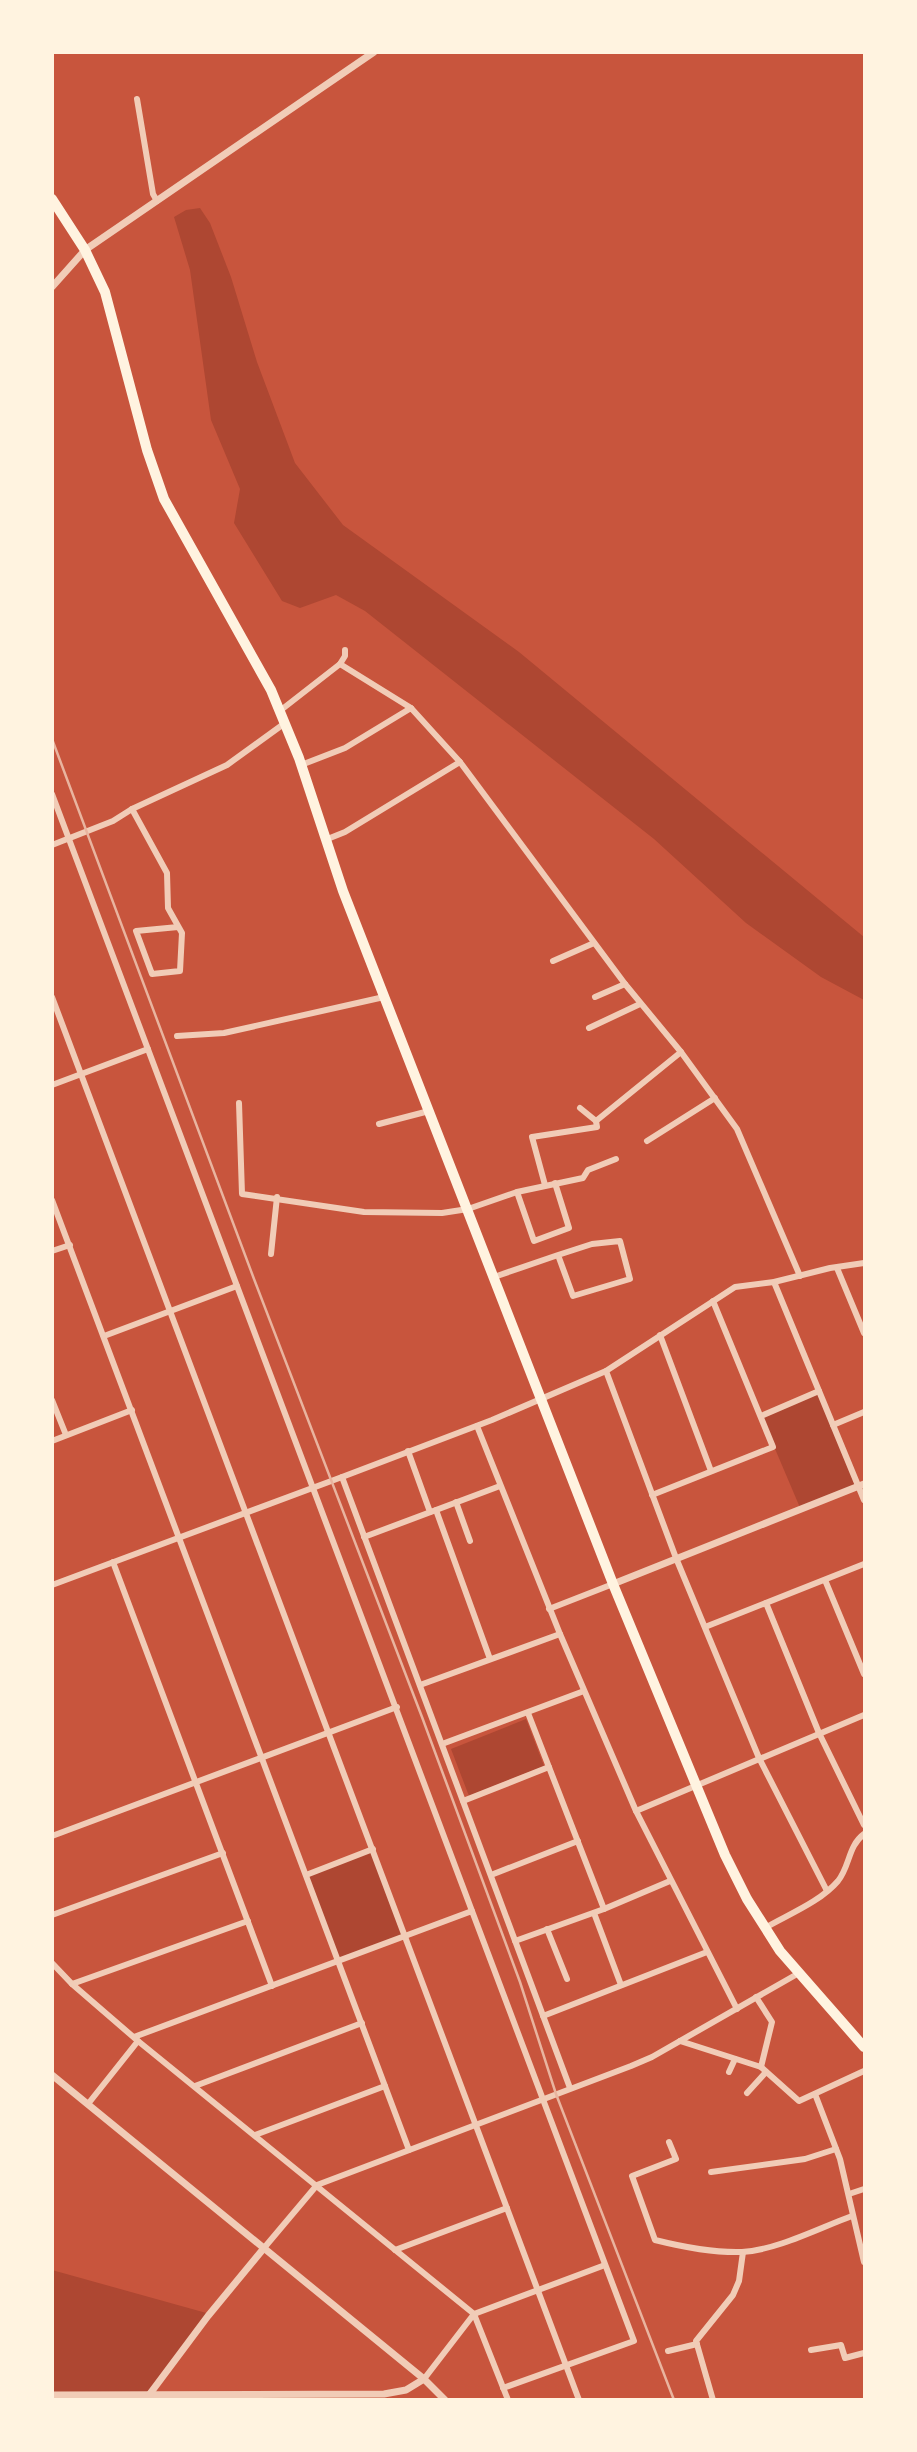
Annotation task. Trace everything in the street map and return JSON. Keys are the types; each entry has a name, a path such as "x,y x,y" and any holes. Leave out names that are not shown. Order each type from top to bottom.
{"highway":[{"path":"52,199 85,250 105,292 147,450 164,499 281,710 325,840 384,997 613,1584 725,1855 765,1928 799,1973 864,2047"}],"street":[{"path":"52,287 85,250 374,52"},
{"path":"137,99 153,194 157,201"},
{"path":"281,710 340,664 345,650"},
{"path":"340,664 411,708 460,762 640,1004 681,1052 745,1143 800,1276"},
{"path":"301,765 345,748 411,708"},
{"path":"52,845 113,821 132,809 226,765 286,723"},
{"path":"325,840 345,832 460,762"},
{"path":"52,794 634,2341 503,2388"},
{"path":"132,809 167,873 168,908 178,927 181,933 180,971 152,974 136,931 178,927"},
{"path":"553,961 594,943"},
{"path":"595,997 625,984"},
{"path":"52,997 579,2399"},
{"path":"177,1036 224,1033 384,997"},
{"path":"589,1028 640,1004"},
{"path":"52,1085 148,1049"},
{"path":"597,1121 681,1052"},
{"path":"647,1140 715,1098"},
{"path":"239,1103 242,1194 364,1212 442,1213 468,1209 517,1192 583,1178 588,1170 616,1159"},
{"path":"580,1108 597,1121"},
{"path":"379,1124 429,1111"},
{"path":"545,1185 532,1137 597,1127 597,1121"},
{"path":"517,1192 534,1241 569,1228 555,1183"},
{"path":"271,1254 277,1198"},
{"path":"52,1200 409,2150"},
{"path":"494,1277 558,1255 592,1244 621,1241 630,1279 573,1296 558,1255"},
{"path":"52,1251 70,1245"},
{"path":"52,1585 477,1426 556,1393 606,1371 735,1287 774,1282 864,1262"},
{"path":"837,1268 864,1333"},
{"path":"774,1282 833,1425 862,1485 864,1500"},
{"path":"104,1336 237,1286"},
{"path":"652,1495 774,1447 713,1301"},
{"path":"660,1335 711,1471"},
{"path":"606,1371 676,1558 759,1758 827,1891"},
{"path":"761,1416 819,1391"},
{"path":"52,1399 66,1436"},
{"path":"52,1441 132,1410"},
{"path":"833,1425 864,1412"},
{"path":"477,1426 559,1634 636,1811 737,2009"},
{"path":"408,1451 490,1659"},
{"path":"342,1477 570,2088"},
{"path":"550,1609 862,1485"},
{"path":"365,1536 500,1486"},
{"path":"456,1502 470,1541"},
{"path":"113,1562 272,1986"},
{"path":"705,1627 864,1564"},
{"path":"825,1580 863,1665 864,1674"},
{"path":"766,1603 819,1733 864,1825"},
{"path":"420,1685 559,1634"},
{"path":"442,1744 583,1691"},
{"path":"52,1836 397,1707"},
{"path":"528,1713 604,1909"},
{"path":"636,1811 864,1715"},
{"path":"463,1801 550,1767"},
{"path":"765,1928 827,1891 845,1870 852,1846 864,1834"},
{"path":"491,1875 578,1842"},
{"path":"306,1875 373,1849"},
{"path":"52,1915 223,1853"},
{"path":"515,1941 594,1913 670,1881"},
{"path":"89,2104 136,2039 472,1911"},
{"path":"594,1913 621,1985"},
{"path":"72,1984 248,1921"},
{"path":"547,1929 567,1979"},
{"path":"543,2016 707,1952"},
{"path":"52,1963 72,1984 136,2039 474,2314 508,2399"},
{"path":"149,2395 208,2316 317,2185 631,2067 799,1973"},
{"path":"747,2093 764,2069 772,2022 756,1997"},
{"path":"195,2086 362,2023"},
{"path":"680,2041 764,2069 799,2101 864,2071"},
{"path":"729,2072 735,2059"},
{"path":"52,2074 445,2399"},
{"path":"255,2135 385,2086"},
{"path":"815,2094 836,2149 864,2262"},
{"path":"669,2142 677,2159 632,2176 655,2240 687,2248 743,2252 764,2248 852,2216"},
{"path":"711,2172 805,2159 836,2149"},
{"path":"849,2194 864,2189"},
{"path":"395,2250 507,2208"},
{"path":"713,2399 696,2341 733,2295 739,2281 743,2252"},
{"path":"52,2395 385,2397 406,2390 424,2379 474,2314 606,2265"},
{"path":"668,2351 697,2344"},
{"path":"811,2350 841,2344 845,2358 864,2353"}],"shaded area":[{"path":"200,208 210,223 231,277 257,362 295,463 343,525 519,652 864,937 864,1000 821,977 746,923 654,839 365,611 336,595 300,608 282,601 234,523 240,489 211,420 190,270 174,217 186,210"},
{"path":"819,1391 859,1486 801,1510 761,1416"},
{"path":"526,1719 544,1766 469,1796 451,1749"},
{"path":"373,1849 406,1936 338,1961 306,1875"},
{"path":"52,2270 210,2314 149,2395 53,2395"}],"railway":[{"path":"52,739 254,1279 422,1717 520,1982 556,2094 674,2400"}]}
